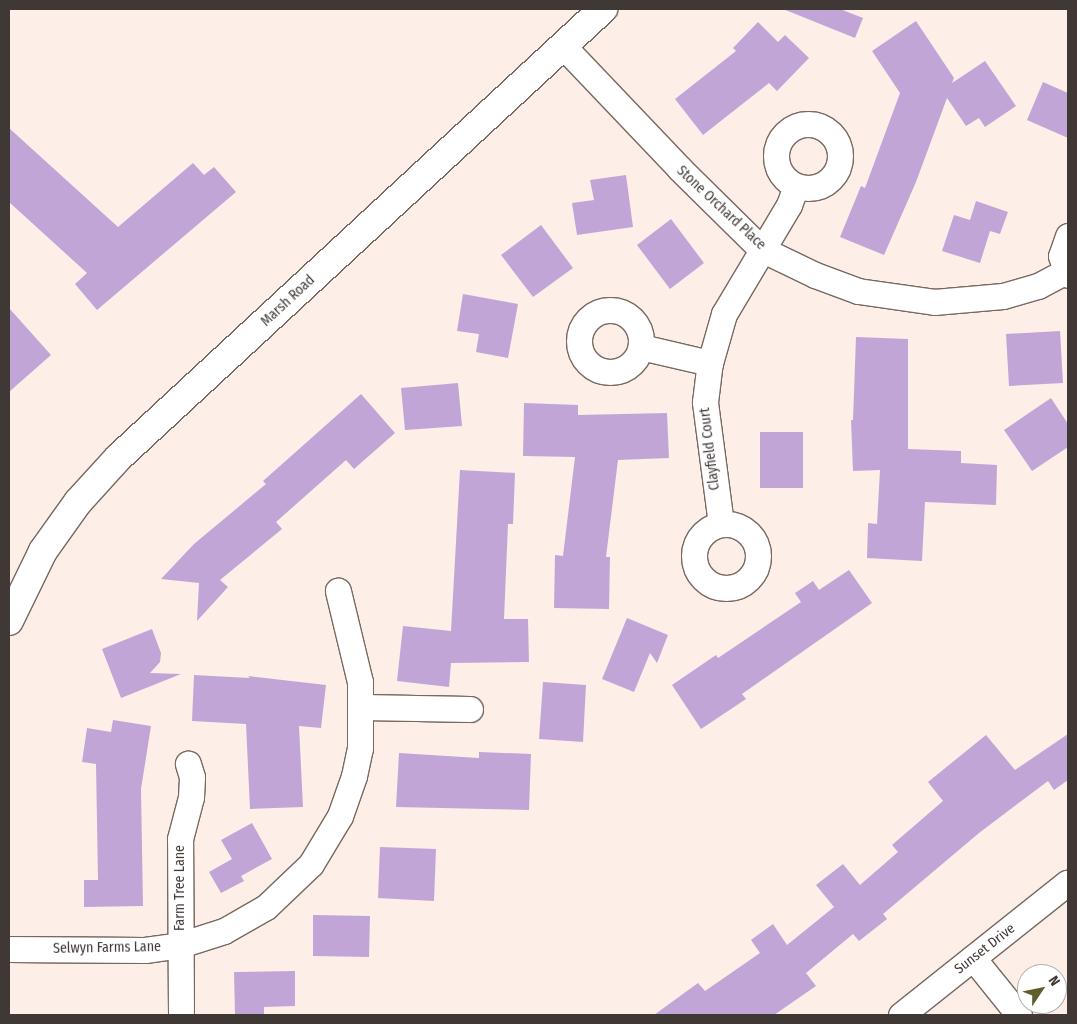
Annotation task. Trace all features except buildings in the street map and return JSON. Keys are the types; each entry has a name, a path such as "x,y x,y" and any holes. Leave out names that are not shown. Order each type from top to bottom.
{"street":[{"name":"Marsh Road","path":"9,621 43,551 78,502 119,457 603,9"},
{"name":"Stone Orchard Place","path":"563,46 679,168 761,250 858,291 907,300 982,300 1003,296 1038,286 1067,273 1061,256 1068,236"},
{"name":"Clayfield Court","path":"721,524 705,402 710,363 724,314 789,205 796,186"},
{"path":"641,347 710,363"},
{"name":"Selwyn Farms Lane","path":"9,949 145,950 180,945 224,931 266,907 311,864 340,816 354,776 362,707 355,653 338,591"},
{"path":"362,707 470,709"},
{"name":"Farm Tree Lane","path":"180,1015 180,839 191,797 192,777 188,764"},
{"name":"Sunset Drive","path":"901,1015 1068,882"},
{"path":"973,958 1019,1015"}]}
